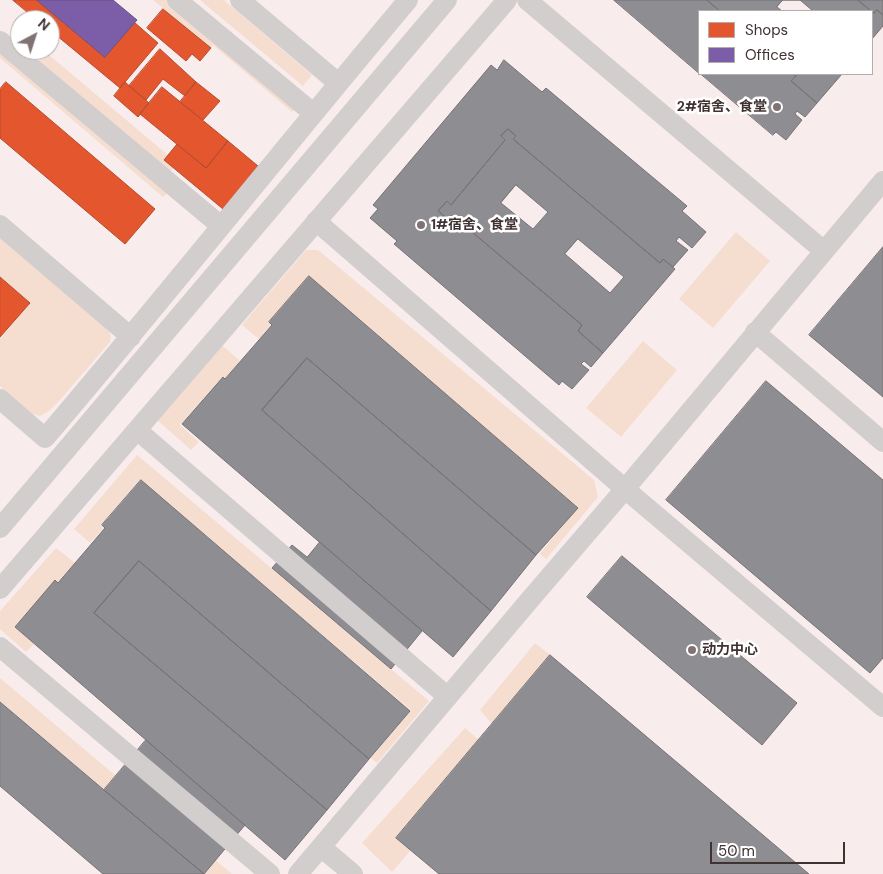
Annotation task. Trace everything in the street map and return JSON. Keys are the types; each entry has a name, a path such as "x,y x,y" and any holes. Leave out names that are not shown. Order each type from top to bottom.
{"street":[{"path":"177,0 313,113"},
{"path":"240,0 338,83"},
{"path":"0,400 45,438 131,337 220,226 408,0"},
{"path":"0,528 447,0"},
{"path":"0,589 507,0"},
{"path":"527,0 824,251"},
{"path":"0,41 220,226"},
{"path":"298,874 625,489 883,181"},
{"path":"316,221 625,489 883,708"},
{"path":"0,224 131,337"},
{"path":"756,332 883,442"},
{"path":"137,430 448,697"},
{"path":"0,647 270,874"},
{"path":"321,847 353,874"}],"shaded area":[{"path":"153,0 169,0 295,109 292,112 213,45 211,48"},
{"path":"200,0 224,0 312,75 303,86"},
{"path":"0,48 10,56 10,60 14,60 169,191 163,197 0,58"},
{"path":"39,60 55,60 168,155 164,160 173,168 169,173"},
{"path":"736,232 770,261 713,328 679,299"},
{"path":"0,234 107,327 111,336 110,342 59,401 49,411 40,416 31,414 0,386 0,337 30,303 0,277"},
{"path":"306,250 318,250 594,480 598,497 546,559 540,554 577,507 309,276 269,321 272,324 259,339 242,325"},
{"path":"643,341 677,370 621,437 586,408"},
{"path":"222,345 240,361 224,381 221,378 180,425 199,442 191,450 157,420"},
{"path":"137,455 429,701 377,763 371,758 411,710 139,480 101,525 104,528 90,543 74,529"},
{"path":"56,548 75,563 58,583 55,580 15,627 34,644 26,652 0,629 0,611"},
{"path":"535,643 550,655 492,724 480,710"},
{"path":"0,678 232,874 204,874 0,702"},
{"path":"465,728 479,740 411,850 392,872 362,843"}],"building: Shops":[{"path":"13,0 37,0 49,10 25,10"},
{"path":"163,9 211,48 200,61 192,54 186,61 147,28"},
{"path":"60,19 105,57 134,22 158,43 120,88 60,38"},
{"path":"160,49 196,82 185,96 163,79 146,100 129,86"},
{"path":"6,82 155,209 125,244 0,138 0,89"},
{"path":"125,82 149,103 138,117 114,96"},
{"path":"196,82 220,101 203,120 180,102"},
{"path":"162,87 228,141 206,168 140,114"},
{"path":"228,141 258,166 223,209 164,160 177,144 206,168"},
{"path":"0,277 30,303 0,337"}],"building: Offices":[{"path":"37,0 113,0 137,20 105,57 60,19 60,10 49,10"}],"building: Industry":[{"name":"2#宿舍、食堂","path":"614,0 707,0 719,10 698,10 698,72"},
{"path":"707,0 858,0 870,10 719,10"},
{"path":"783,0 800,0 812,10 781,10 777,7"},
{"path":"858,0 883,0 883,15 877,10 874,13 873,10"},
{"path":"877,10 883,15 883,26 873,38 873,12"},
{"name":"1#宿舍、食堂","path":"504,60 542,92 546,88 687,206 682,211 706,232 692,248 679,237 676,241 688,250 673,267 663,259 660,263 513,139 516,136 508,129 501,136 505,140 451,205 447,201 438,211 448,219 452,215 582,325 578,331 603,353 591,367 584,361 581,364 589,370 572,389 562,381 559,385 394,244 397,241 370,218 378,209 373,205 491,65 497,70"},
{"name":"2#宿舍、食堂","path":"702,75 796,76 791,81 817,103 805,117 797,111 795,114 802,120 786,140 776,132 773,135"},
{"path":"794,75 841,75 817,103 791,81 796,76"},
{"path":"508,129 516,136 513,139 660,263 663,259 675,269 603,353 578,331 582,325 452,215 448,219 438,211 447,201 451,205 505,140 501,136"},
{"path":"516,185 548,212 533,229 501,203"},
{"path":"578,239 624,277 610,293 565,254"},
{"path":"883,247 883,397 809,335"},
{"path":"309,276 578,508 536,555 307,358 262,410 491,611 453,657 182,424 223,377 225,379 272,325 269,322"},
{"path":"307,358 536,555 491,611 262,410"},
{"path":"766,381 883,480 883,658 870,673 666,500"},
{"path":"141,480 410,711 369,759 139,561 94,613 327,810 285,860 15,627 55,580 58,583 105,528 102,525"},
{"path":"320,542 422,631 391,669 272,568 292,545 307,557"},
{"name":"动力中心","path":"622,556 797,703 762,745 587,597"},
{"path":"139,561 369,759 327,810 94,613"},
{"path":"550,655 809,874 439,874 396,838"},
{"path":"0,702 204,874 103,874 0,786"},
{"path":"146,740 245,825 204,874 104,790"}],"place":[{"name":"2#宿舍、食堂","path":"777,107"},
{"name":"1#宿舍、食堂","path":"421,225"},
{"name":"动力中心","path":"692,650"}]}
